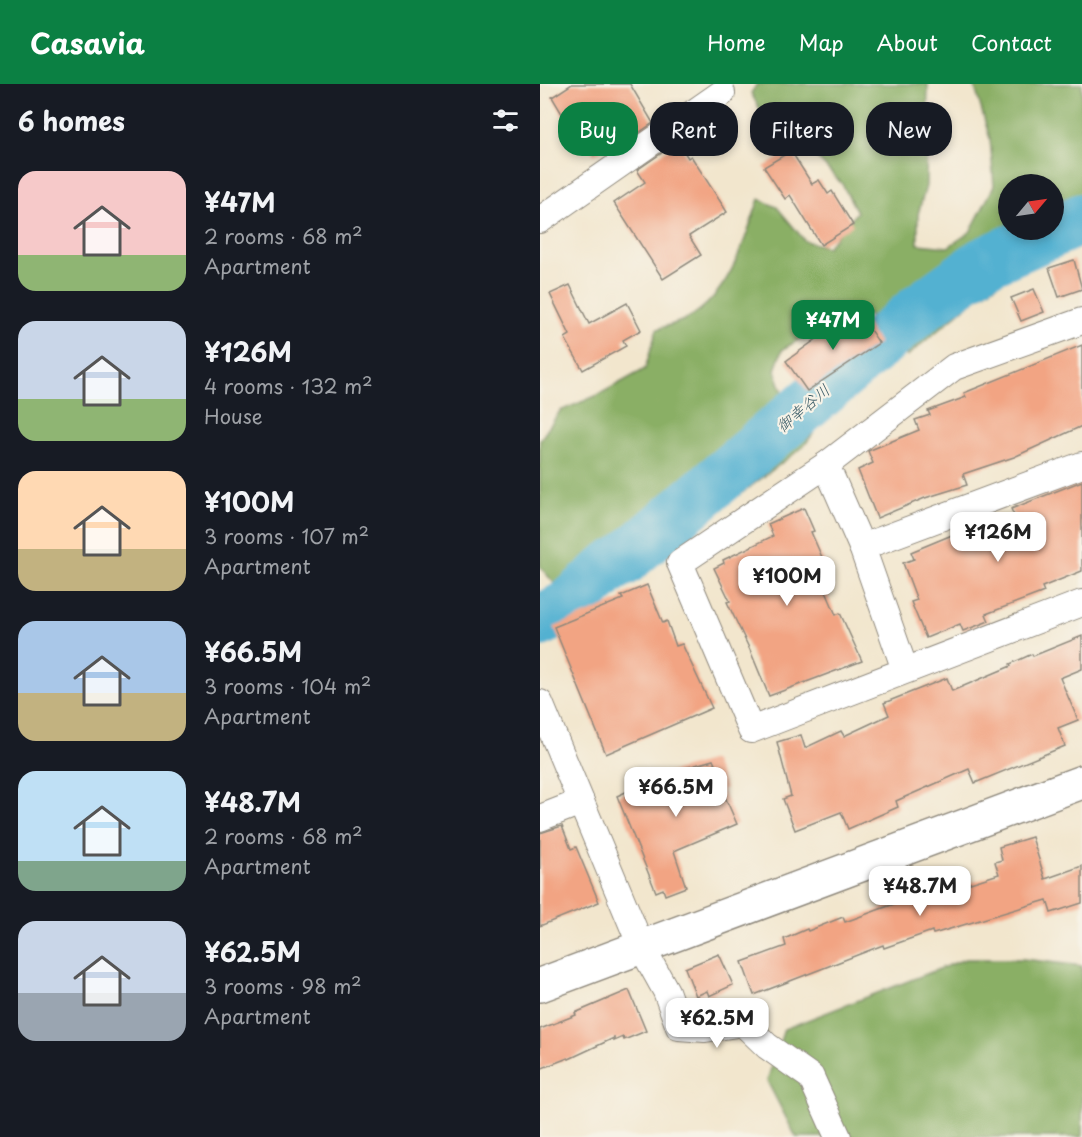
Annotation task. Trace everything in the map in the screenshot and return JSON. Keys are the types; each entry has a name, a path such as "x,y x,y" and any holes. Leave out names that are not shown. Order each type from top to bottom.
{"street":[{"path":"540,220 722,93"},
{"path":"1082,321 954,367 826,465 680,563 751,730 1082,603"},
{"path":"826,465 862,547 905,670"},
{"path":"862,547 1082,465"},
{"path":"540,703 641,946 666,991 679,1027 705,1029 743,1023 767,1046 811,1077 838,1137"},
{"path":"540,985 1082,782"},
{"path":"540,818 581,801"}],"green space":[{"path":"757,84 928,84 928,102 866,102 866,156 927,156 926,186 918,214 918,244 948,247 970,232 994,186 990,139 974,84 1082,84 1082,203 1064,213 1064,174 998,174 998,240 1036,240 1005,279 973,301 907,356 895,348 881,321 861,312 812,331 782,350 775,370 782,390 813,434 803,447 710,517 662,542 556,585 540,567 540,440 560,411 598,395 645,369 657,329 688,318 715,295 734,266 759,199 777,207 805,241 827,247 857,212 842,184 815,156 854,156 854,102 756,102 751,93"},
{"path":"965,959 1023,959 1082,966 1082,1137 796,1137 767,1081 784,1029"}],"building":[{"path":"572,84 630,84 650,118 650,125 638,133 638,102 558,102 558,107 552,97"},
{"path":"658,156 687,156 688,158 691,156 727,212 689,236 701,255 663,279 614,203 645,182 637,170"},
{"path":"783,156 794,156 812,184 819,180 828,194 832,191 853,225 821,245 790,195 785,199 764,167"},
{"path":"1074,260 1082,289 1059,297 1049,268"},
{"path":"570,285 589,324 627,303 641,330 623,340 626,346 583,370 565,338 570,335 550,294"},
{"path":"1034,289 1044,312 1021,321 1011,298"},
{"path":"857,310 879,343 807,391 786,361"},
{"path":"1082,345 1082,426 1014,457 963,474 967,485 925,498 877,518 858,470 873,463 868,451 919,430 915,420 930,415 928,411 966,397 964,393"},
{"path":"1082,481 1082,571 1042,587 1044,592 986,614 989,621 963,631 960,624 926,638 911,602 917,600 903,563 914,559 911,552 964,530 969,539 1016,520 1011,509"},
{"path":"804,508 814,531 811,532 825,564 816,568 836,615 840,613 862,661 769,696 714,568 724,563 723,560 773,536 768,524"},
{"path":"647,585 663,623 667,621 676,646 682,644 712,708 606,754 554,627 623,599 621,596"},
{"path":"1082,636 1082,669 1060,678 1078,720 1058,728 1065,746 975,783 969,769 896,801 898,807 848,829 841,812 795,830 783,799 791,796 777,742 801,735 805,748 841,731 844,736 889,715 884,703 947,678 952,691 1011,666 1010,664 1032,654 1033,656"},
{"path":"713,760 726,788 722,790 737,824 674,851 686,887 665,895 663,889 656,892 617,796 668,773"},
{"path":"562,826 571,849 576,847 599,902 540,926 540,833"},
{"path":"1032,837 1045,879 1082,866 1082,903 1051,913 1047,900 933,934 932,931 884,948 883,945 754,995 742,962 786,946 784,939 807,929 808,931 843,917 845,922 943,886 945,891 999,874 995,862 1002,860 999,847"},
{"path":"719,954 733,985 709,996 707,991 696,996 685,968"},
{"path":"629,990 646,1031 624,1040 623,1037 614,1041 614,1038 569,1059 540,1069 540,1029"}],"waterway":[{"name":"御幸谷川","path":"540,621 569,605 609,568 624,560 922,307 983,263 1082,219"}]}
